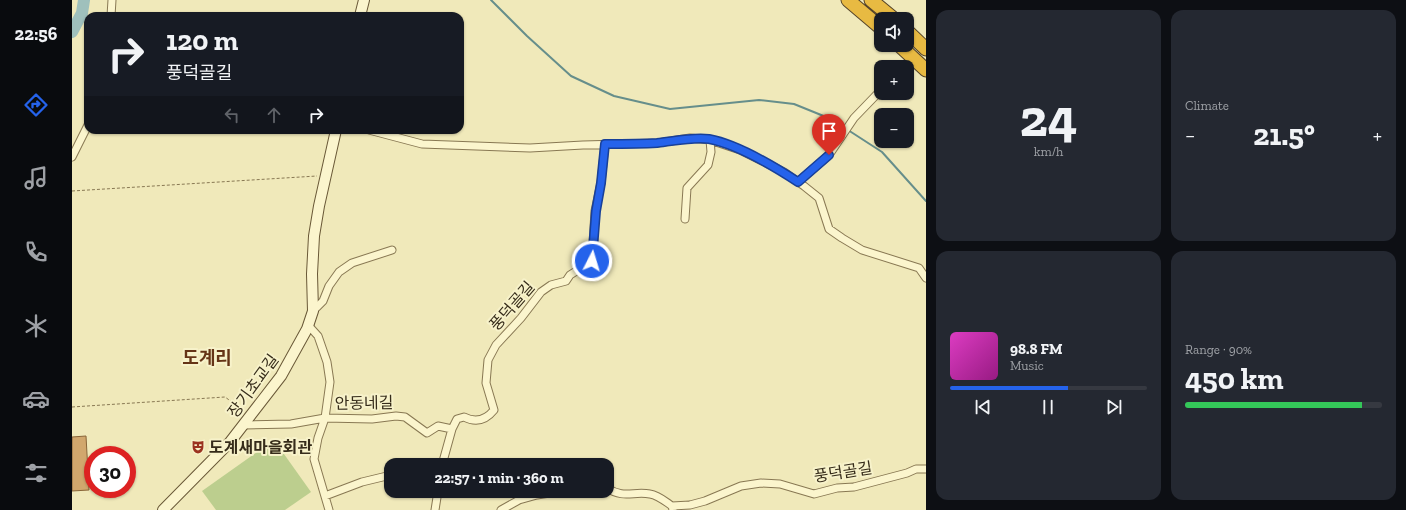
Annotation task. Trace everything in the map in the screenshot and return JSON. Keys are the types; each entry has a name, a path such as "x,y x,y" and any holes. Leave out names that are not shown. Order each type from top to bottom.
{"highway":[{"path":"848,0 874,22"},
{"path":"871,0 886,12"},
{"path":"914,38 926,49"},
{"path":"907,52 926,70"}],"main road":[{"path":"361,12 364,0"},
{"name":"장기초교길","path":"163,510 230,442 281,376 308,325 313,311 312,256 325,179 335,134"}],"street":[{"path":"111,12 112,0"},
{"path":"798,182 829,155 854,118 874,97"},
{"path":"72,157 84,133"},
{"path":"385,134 422,144 530,148 658,143 690,138 710,140 740,150 784,172 819,198 829,228 842,238 862,250 919,268 926,278"},
{"path":"685,219 687,188 708,164 711,152 710,140"},
{"name":"풍덕골길","path":"452,429 457,419 464,417 476,421 489,416 494,410 486,383 488,360 496,345 541,292 550,285 566,281 570,275 592,261 596,211 601,183 605,144"},
{"name":"장기초교길","path":"313,311 323,301 329,286 339,272 352,263 392,250"},
{"path":"308,325 318,336 327,362 330,382 325,418"},
{"name":"안동네길","path":"243,425 291,424 325,418 372,419 396,416 405,417 427,433 438,426 452,429"},
{"name":"안동네길","path":"325,418 318,438 314,460 329,510"},
{"path":"444,458 452,429"},
{"name":"풍덕골길","path":"614,492 618,494 650,494 658,497 673,508 705,500 741,486 761,483 780,484 814,494 837,488 854,487 916,469 926,468"},
{"path":"325,496 362,482 384,477"},
{"path":"435,510 437,498"},
{"path":"501,510 527,498"}],"path":[{"path":"72,191 315,176 325,179"},
{"path":"72,407 225,397 250,416"}],"green space":[{"path":"274,440 311,492 285,510 216,510 202,491"}],"building":[{"path":"86,436 87,446 84,446 84,490 72,491 72,437"}],"waterway":[{"path":"72,32 82,13 84,0"},
{"path":"491,0 527,36 571,76 614,96 670,109 759,100 794,104 831,119 882,152 926,201"}],"place":[{"name":"도계새마을회관","path":"198,447"}],"district":[{"name":"도계리","path":"207,358"}],"route":[{"path":"592,261 596,211 601,183 605,144 658,143 690,138 710,140 740,150 784,172 798,182 829,155"}]}
